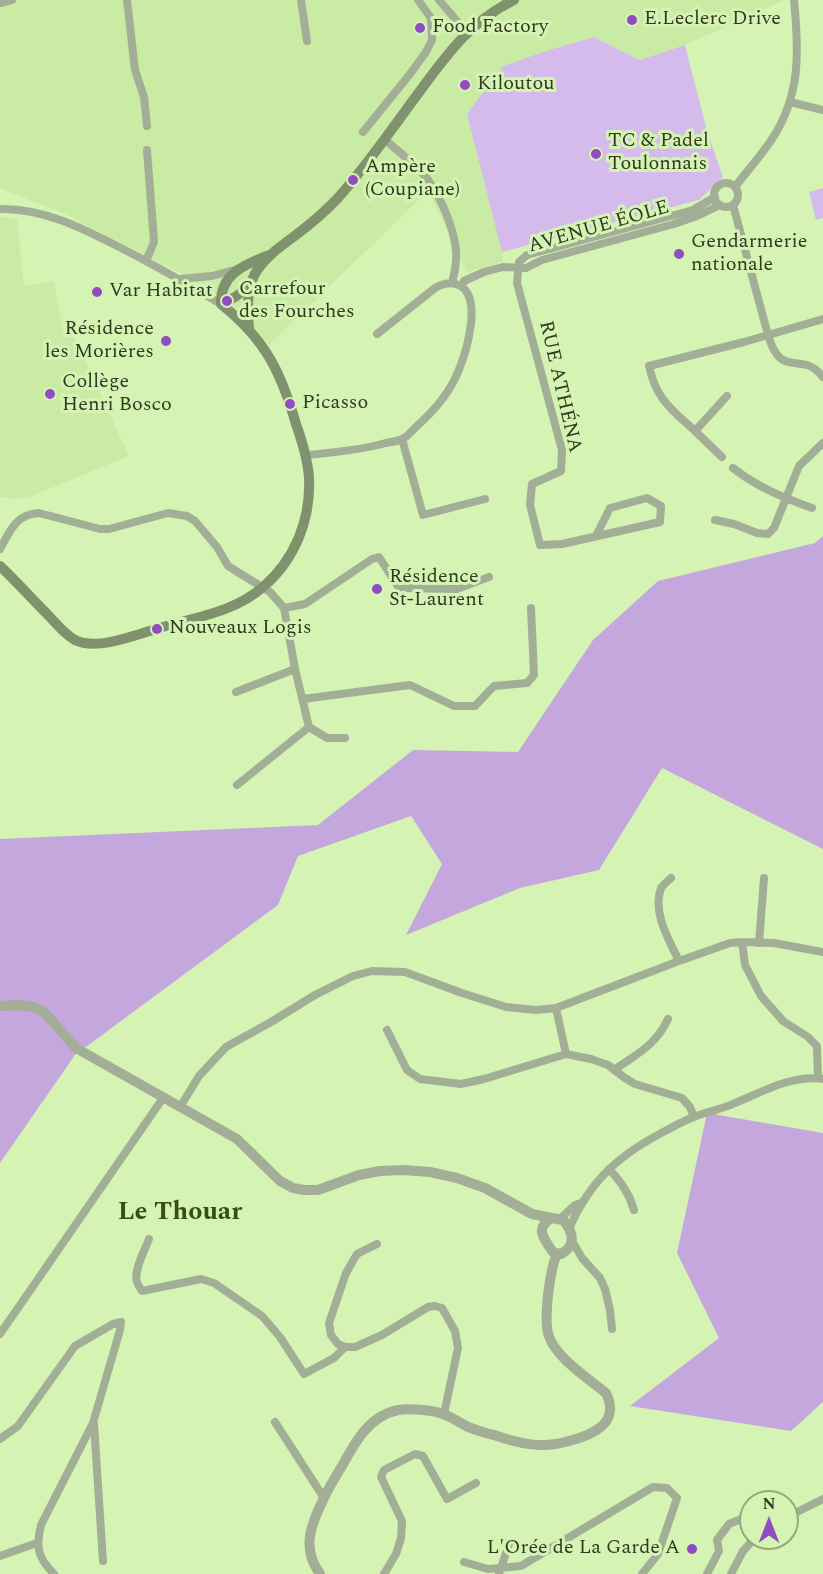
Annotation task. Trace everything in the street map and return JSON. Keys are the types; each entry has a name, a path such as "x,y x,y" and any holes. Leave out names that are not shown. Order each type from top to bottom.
{"main road":[{"path":"221,304 238,296 272,254 326,211 353,180 450,50 467,33 514,0"},
{"path":"0,566 68,635 82,642 94,644 130,637 240,603 262,588 280,571 290,556 304,523 309,495 309,475 305,455 285,387 272,361 249,330 221,304 220,297 224,284 239,268 272,254"},
{"path":"249,330 250,283"}],"street":[{"path":"0,3 12,0"},
{"path":"127,0 135,70 144,97 147,126"},
{"path":"301,0 307,41"},
{"path":"363,132 410,74 432,40 431,18 418,0"},
{"path":"439,0 467,33"},
{"path":"735,187 772,139 790,102 796,81 798,59 794,0"},
{"path":"790,102 823,110"},
{"path":"384,139 424,176 438,195 449,220 455,246 456,259 452,283"},
{"path":"146,261 154,242 147,150"},
{"path":"728,184 735,187 738,198 733,205 727,207 717,201 715,192 720,186 728,184"},
{"name":"AVENUE ÉOLE","path":"462,286 464,281 484,272 503,267 526,268 542,260 674,224 697,216 717,201"},
{"path":"733,205 772,347 781,359 812,367 823,377"},
{"path":"0,209 30,211 78,226 180,279 221,304"},
{"path":"180,279 212,276 239,268"},
{"name":"RUE ATHÉNA","path":"518,268 517,284 562,450 561,471 532,484 530,505 540,545 562,544 660,522 661,506 647,498 610,508 596,536"},
{"path":"305,455 361,450 402,439 427,418 445,397 466,353 471,327 471,306 468,294 462,286 452,283 443,284 377,334"},
{"path":"722,457 665,405 652,380 649,366 823,319"},
{"path":"695,431 727,396"},
{"path":"402,439 423,515 485,499"},
{"path":"715,520 757,533 768,534 774,528 799,466 823,443"},
{"path":"733,468 747,480 812,508"},
{"path":"0,549 14,524 31,513 39,513 100,529 109,529 168,513 187,516 195,521 217,547 228,566 270,592 284,608 309,727 327,738 345,738"},
{"path":"284,608 305,604 372,559 379,557 399,588 457,589 489,577"},
{"path":"303,699 410,685 454,706 475,706 494,686 527,683 534,675 531,608"},
{"path":"236,692 295,669"},
{"path":"237,785 309,727"},
{"path":"671,878 661,887 658,909 679,961"},
{"path":"759,943 764,878"},
{"path":"569,1229 581,1203 602,1175 631,1150 694,1117 733,1105 777,1084 821,1079 817,1046 808,1037 783,1021 761,996 745,965 742,942"},
{"path":"180,1107 199,1076 226,1047 315,995 353,976 372,971 405,972 506,1007 536,1010 556,1008 730,943 774,943 823,952"},
{"path":"0,1006 19,1005 33,1007 44,1012 76,1048 237,1139 280,1181 293,1188 318,1190 359,1175 380,1171 430,1172 485,1188 532,1214 567,1224 572,1241 582,1258 600,1278 605,1288 612,1329"},
{"path":"556,1008 566,1054"},
{"path":"614,1070 646,1050 663,1030 668,1019"},
{"path":"387,1030 407,1070 420,1079 461,1084 566,1054 608,1065 635,1084 682,1098 690,1107 694,1117"},
{"path":"0,1334 163,1098"},
{"path":"609,1169 621,1182 630,1197 634,1210"},
{"path":"542,1230 544,1224 581,1203"},
{"path":"532,1214 553,1252 582,1258"},
{"path":"149,1239 136,1275 142,1291 201,1279 214,1283 262,1316 280,1337 304,1374 334,1358 345,1347"},
{"path":"320,1574 313,1565 310,1555 311,1527 324,1498 357,1439 380,1418 397,1410 412,1409 444,1414 469,1427 506,1440 539,1446 558,1444 586,1436 602,1426 610,1416 610,1401 606,1393 561,1355 552,1344 548,1333 546,1316 553,1265 561,1253 571,1246 572,1241"},
{"path":"377,1244 357,1254 351,1263 329,1323 331,1335 338,1344 355,1347 428,1307 442,1308 455,1331 459,1348 444,1414"},
{"path":"549,1246 550,1278"},
{"path":"0,1439 18,1426 75,1346 113,1324 121,1322 93,1423 41,1525 37,1543 44,1563 54,1574"},
{"path":"275,1422 324,1498"},
{"path":"93,1423 103,1562"},
{"path":"384,1574 396,1554 401,1538 402,1521 381,1477 384,1470 415,1454 423,1456 447,1499 476,1483"},
{"path":"464,1562 501,1570 521,1566 653,1487 667,1488 677,1498 658,1554 642,1574"},
{"path":"799,1511 823,1499"},
{"path":"799,1508 804,1508"},
{"path":"707,1574 719,1551 717,1540 729,1524 739,1520"},
{"path":"0,1556 37,1543"},
{"path":"501,1570 509,1544"},
{"path":"731,1574 744,1550"}],"shaded area":[{"path":"0,0 785,0 685,45 640,60 594,37 503,66 503,262 467,272 428,191 269,345 239,310 184,275 67,215 0,188"},
{"name":"TC & Padel Toulonnais","path":"594,37 640,60 685,45 707,131 723,177 699,200 502,252 467,114 503,66"},
{"path":"823,188 823,218 816,220 809,192"},
{"name":"Collège Henri Bosco","path":"0,217 17,219 24,286 54,281 63,330 71,331 129,456 29,497 14,499 0,497"},
{"path":"823,536 823,849 662,768 599,870 520,888 406,935 442,864 411,816 298,856 278,905 75,1055 0,1163 0,839 318,825 413,750 518,752 593,640 658,581 815,543"},
{"path":"707,1113 823,1133 823,1402 791,1431 630,1406 719,1338 677,1253"}],"place":[{"name":"E.Leclerc Drive","path":"632,20"},
{"name":"Food Factory","path":"420,28"},
{"name":"Kiloutou","path":"465,85"},
{"name":"TC & Padel Toulonnais","path":"596,154"},
{"name":"Ampère (Coupiane)","path":"353,180"},
{"name":"Gendarmerie nationale","path":"679,254"},
{"name":"Var Habitat","path":"97,292"},
{"name":"Carrefour des Fourches","path":"227,301"},
{"name":"Résidence les Morières","path":"166,341"},
{"name":"Collège Henri Bosco","path":"50,394"},
{"name":"Picasso","path":"290,404"},
{"name":"Résidence St-Laurent","path":"377,589"},
{"name":"Nouveaux Logis","path":"157,629"},
{"name":"L'Orée de La Garde A","path":"692,1549"}],"district":[{"name":"Le Thouar","path":"180,1214"}]}
